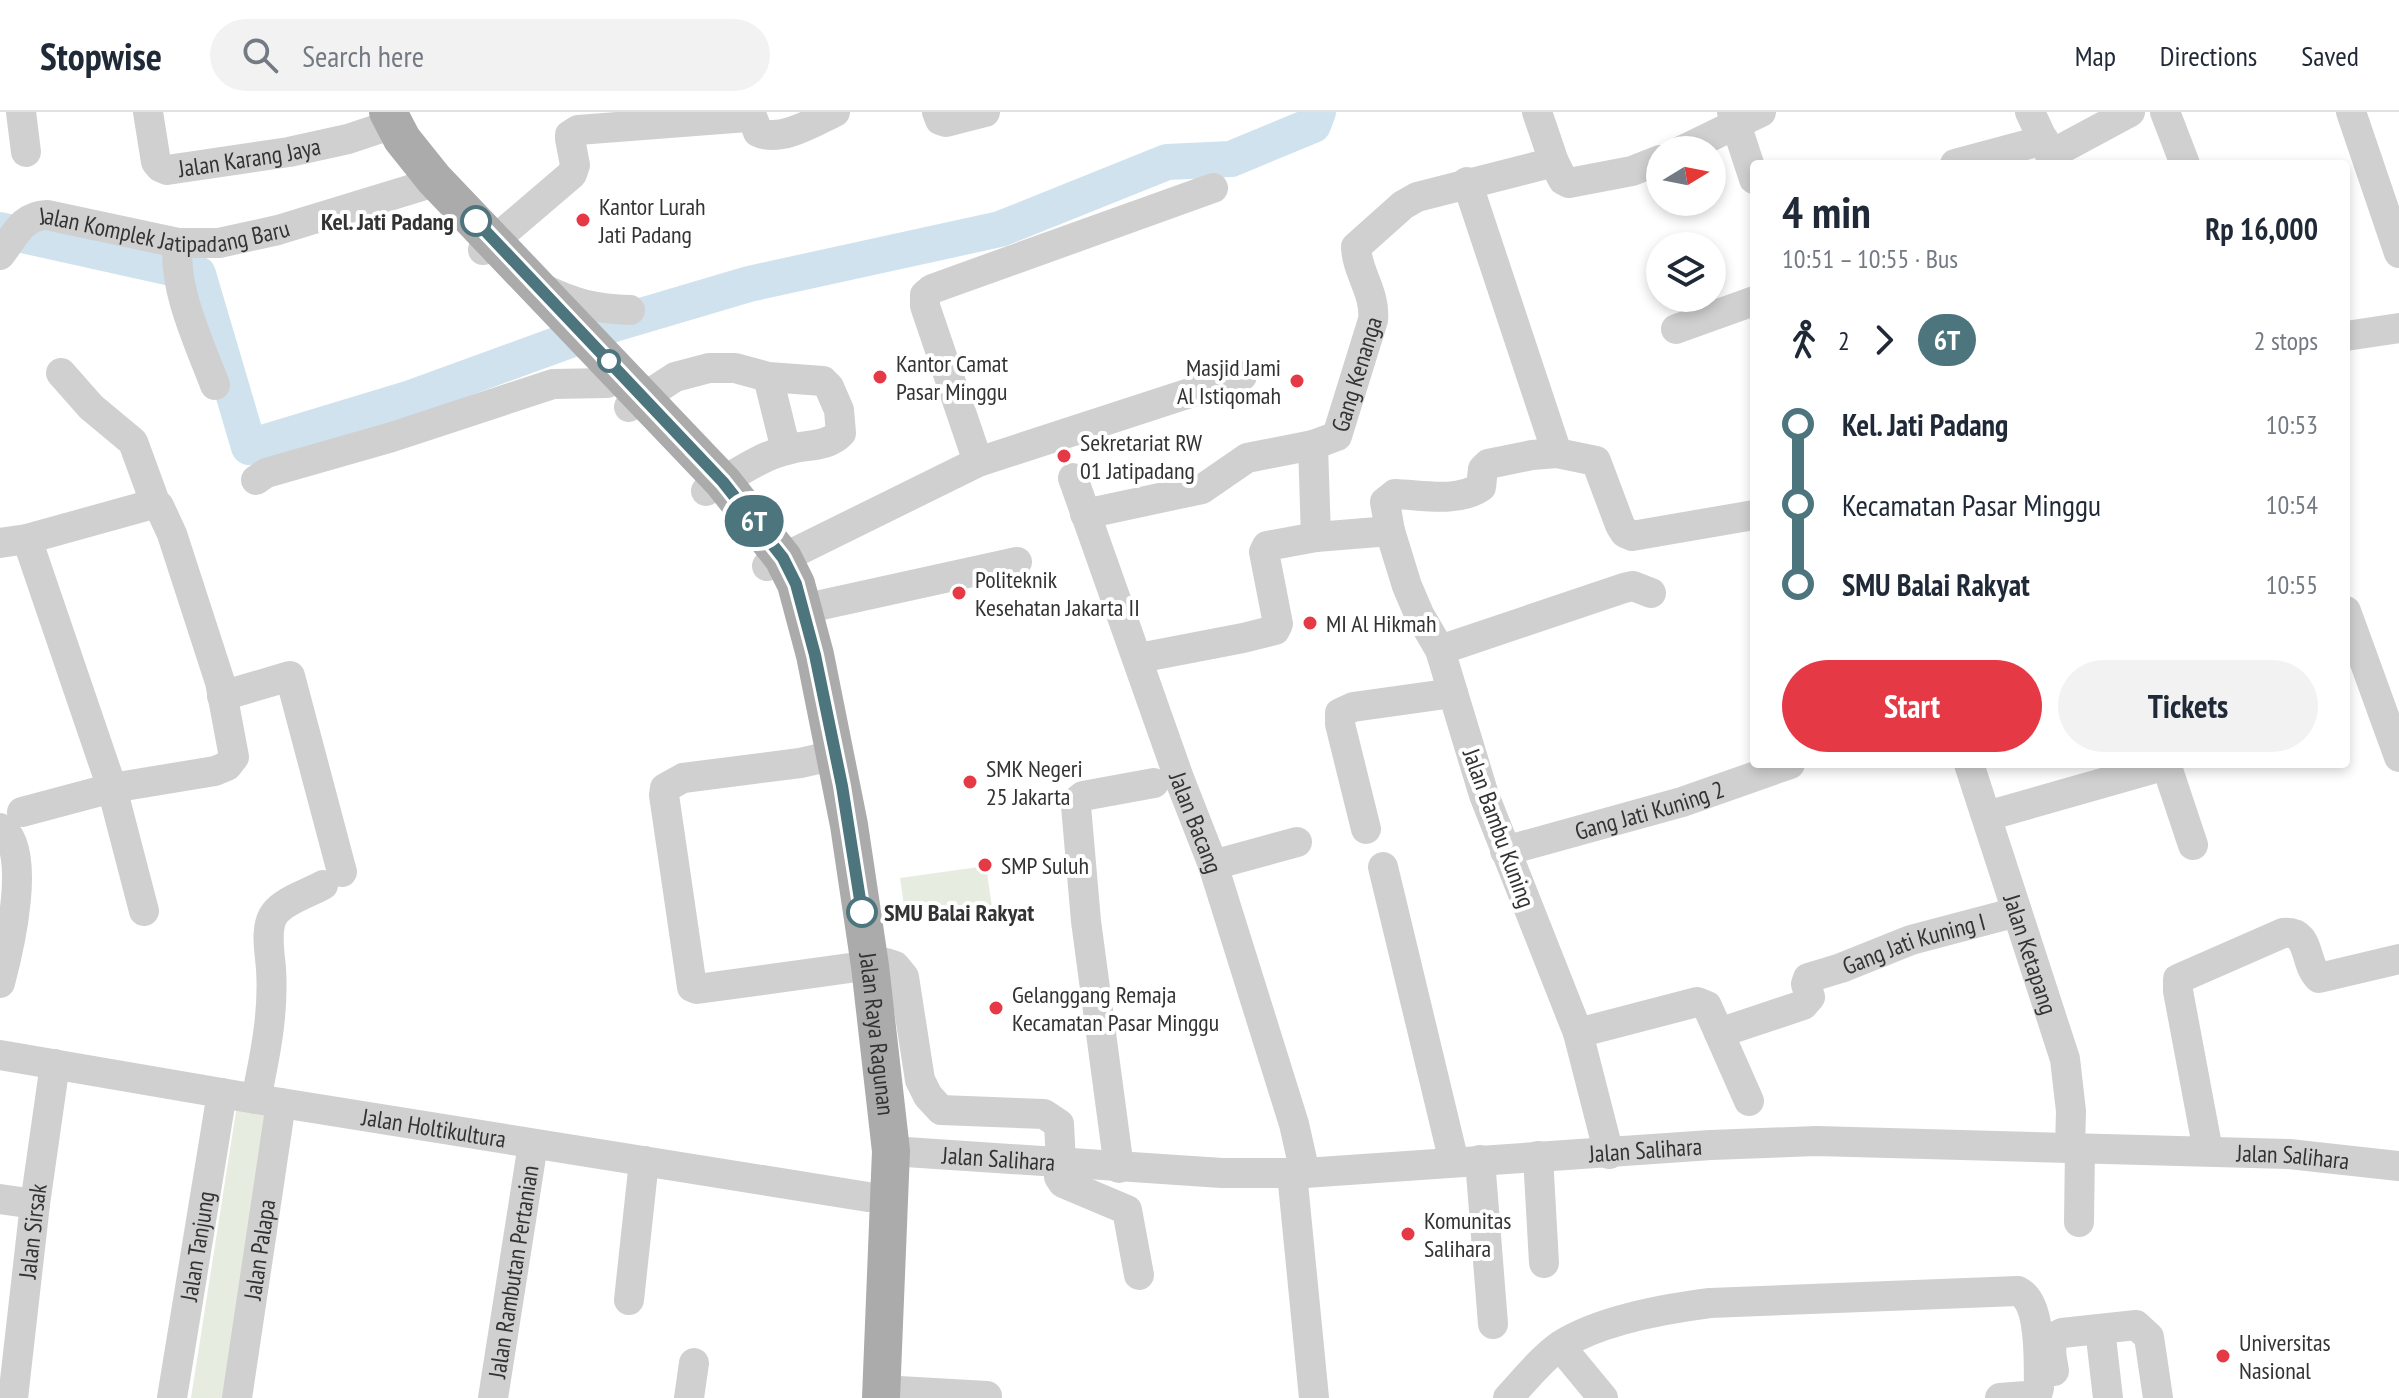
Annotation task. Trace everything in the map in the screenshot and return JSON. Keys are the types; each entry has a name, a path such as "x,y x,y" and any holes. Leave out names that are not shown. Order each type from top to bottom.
{"main road":[{"name":"Jalan Raya Ragunan","path":"383,119 397,159 428,182 542,300 715,486 796,584 803,609 858,967 891,1151 875,1395"},
{"name":"Jalan Raya Ragunan","path":"775,562 826,757"},
{"name":"Jalan Raya Ragunan","path":"858,967 869,1151 875,1395"}],"street":[{"path":"21,112 26,152"},
{"name":"Jalan Karang Jaya","path":"148,112 156,162 167,170 289,152 348,139 383,119"},
{"path":"488,245 572,174 575,165 570,135 578,130 747,117 753,119 758,132 767,135 794,131 835,112"},
{"path":"937,112 940,120 946,122 985,112"},
{"path":"1537,112 1554,162 1563,180 1569,183 1646,166"},
{"path":"2030,112 2049,153"},
{"path":"1989,160 2049,153 2130,112"},
{"path":"2165,112 2183,160"},
{"path":"2351,112 2399,253"},
{"path":"1708,136 1743,116 1751,160"},
{"name":"Gang Kenanga","path":"1085,514 1202,489 1252,456 1331,439 1341,430 1373,320 1370,288 1357,260 1356,247 1409,201 1467,182 1554,162"},
{"name":"Jalan Komplek Jatipadang Baru","path":"0,255 27,219 34,215 47,215 178,258 196,245 278,230 428,182"},
{"path":"1467,182 1557,453"},
{"path":"978,462 925,306 925,295 932,289 1213,188"},
{"path":"178,258 196,336 215,385"},
{"path":"542,300 570,302 597,309 630,310"},
{"path":"1676,329 1750,302"},
{"path":"2350,335 2399,328"},
{"path":"256,480 266,473 392,437 553,384 675,377 709,368 735,368 768,377 823,381 829,387 839,410 841,433 816,445 786,450 715,486"},
{"path":"0,983 10,945 16,875 10,839 5,830 11,820 112,788 215,771 227,766 234,757 222,696 172,534 156,505 133,442 91,407 61,373"},
{"path":"775,562 978,462 1242,376"},
{"path":"768,377 786,450"},
{"path":"1313,445 1316,537"},
{"path":"1139,658 1243,638 1277,628 1264,557 1267,546 1388,518 1387,498 1395,494 1441,497 1470,493 1481,487 1483,469 1492,462 1557,453 1596,461 1620,525 1625,533 1632,536 1750,516"},
{"name":"Jalan Bacang","path":"1073,478 1213,865 1294,1124 1314,1398"},
{"path":"144,911 112,788 14,541 156,505"},
{"name":"Jalan Bambu Kuning","path":"1388,518 1412,599 1440,650 1484,795 1578,1033 1609,1154"},
{"path":"803,609 1017,562"},
{"path":"1440,650 1624,588 1633,586 1651,593"},
{"path":"2350,621 2393,727 2399,757"},
{"name":"Jalan Palapa","path":"222,696 290,676 332,878 283,906 272,917 269,937 272,976 267,1043 268,1101 237,1398"},
{"path":"1366,829 1340,724 1340,713 1353,707 1453,693"},
{"path":"826,757 683,778 665,788 693,988 886,963 895,966 904,977 920,1080 928,1096 941,1110 1044,1114 1059,1124 1059,1177 1063,1183 1127,1210 1139,1275"},
{"name":"Gang Jati Kuning 2","path":"1505,851 1682,802 1779,768"},
{"name":"Jalan Ketapang","path":"1970,768 2065,1059 2079,1222"},
{"path":"1987,816 2155,768"},
{"path":"2167,768 2193,845"},
{"path":"1119,1168 1086,921 1076,806 1083,796 1154,783"},
{"path":"1213,865 1297,842"},
{"path":"1383,867 1467,1161 1493,1324"},
{"name":"Gang Jati Kuning I","path":"1719,1033 1803,1005 1810,997 1806,980 1813,977 1911,940 2017,912"},
{"path":"2208,1151 2178,979 2283,933 2294,932 2300,935 2314,973 2319,978 2399,959"},
{"path":"1578,1033 1703,1003 1708,1007 1749,1101"},
{"name":"Jalan Holtikultura","path":"0,1055 868,1197"},
{"name":"Jalan Sirsak","path":"13,1398 10,1319 35,1204 55,1064"},
{"name":"Jalan Tanjung","path":"172,1398 222,1093"},
{"name":"Jalan Salihara","path":"891,1151 1119,1168 1298,1173 1711,1145 1816,1141 2289,1154 2399,1166"},
{"name":"Jalan Rambutan Pertanian","path":"493,1398 533,1144"},
{"path":"1538,1156 1544,1263"},
{"path":"629,1300 644,1161"},
{"path":"0,1199 35,1204"},
{"path":"1508,1398 1560,1346 1635,1316 1710,1303 2018,1291 2027,1295 2035,1313 2038,1392 2032,1396 2000,1398"},
{"path":"2057,1398 2051,1345 2055,1336 2136,1325 2149,1337 2158,1398"},
{"path":"2100,1329 2108,1398"},
{"path":"1560,1346 1603,1398"},
{"path":"689,1398 694,1363"},
{"path":"875,1395 987,1396"}],"shaded area":[{"path":"986,866 992,907 906,919 900,878"},
{"path":"237,1105 275,1111 230,1398 191,1398"}],"waterway":[{"path":"0,230 198,274 249,447 411,398 614,324 749,284 1000,229 1167,162 1231,159 1313,125 1318,112"}],"bus line":[{"name":"6T","path":"476,221 723,482 783,558 796,584 809,628 842,786 862,912"}],"place":[{"name":"Kantor Lurah Jati Padang","path":"583,220"},
{"name":"Kel. Jati Padang","path":"476,221"},
{"name":"Kantor Camat Pasar Minggu","path":"880,377"},
{"name":"Masjid Jami Al Istiqomah","path":"1297,381"},
{"name":"Sekretariat RW 01 Jatipadang","path":"1064,456"},
{"name":"Politeknik Kesehatan Jakarta II","path":"959,593"},
{"name":"MI Al Hikmah","path":"1310,623"},
{"name":"SMK Negeri 25 Jakarta","path":"970,782"},
{"name":"SMP Suluh","path":"985,865"},
{"name":"SMU Balai Rakyat","path":"862,912"},
{"name":"Gelanggang Remaja Kecamatan Pasar Minggu","path":"996,1008"},
{"name":"Komunitas Salihara","path":"1408,1234"},
{"name":"Universitas Nasional","path":"2223,1356"}]}
